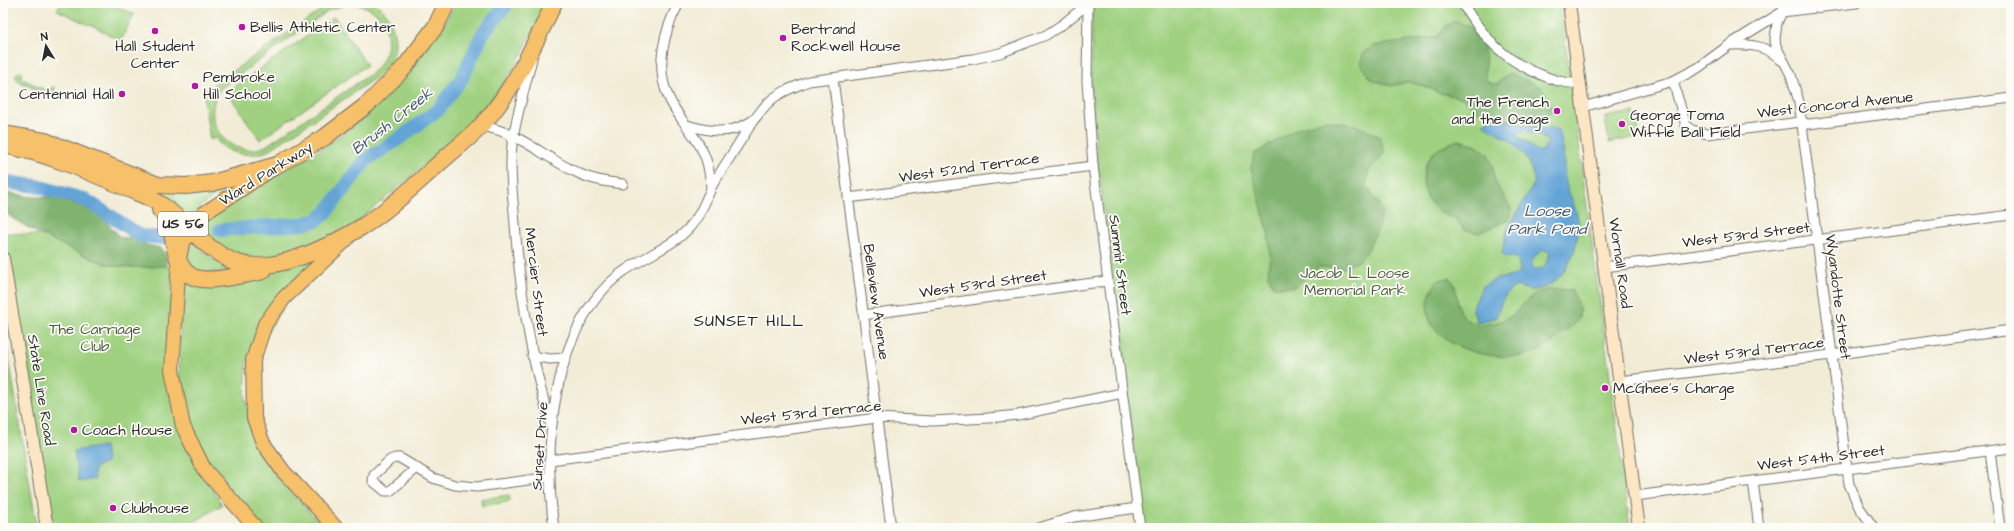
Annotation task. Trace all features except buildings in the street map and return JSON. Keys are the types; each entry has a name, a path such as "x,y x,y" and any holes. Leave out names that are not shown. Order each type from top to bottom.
{"highway":[{"name":"Ward Parkway","path":"277,165 325,138 368,104 404,68 436,26 447,3"},
{"name":"US 56","path":"3,145 46,155 98,176 160,204 214,251 239,263 260,265 285,261 312,252 361,228 410,189 481,126 522,67 535,44 554,3"},
{"path":"3,134 45,141 158,184 186,186 212,183 277,165"},
{"path":"98,176 112,187 150,203 162,211 170,224 175,250 190,276 203,281 259,272 285,261"}],"main road":[{"name":"Wornall Road","path":"1569,3 1639,528"},
{"name":"Ward Parkway","path":"256,528 204,468 183,426 172,370 179,259 182,244 203,214 277,165"},
{"path":"336,528 283,471 263,443 254,418 253,360 264,324 284,298 361,228"},
{"name":"State Line Road","path":"3,258 47,528"}],"street":[{"name":"Sunset Drive","path":"679,3 673,14 665,41 662,68 663,83 668,97 704,152 708,165 711,187"},
{"path":"1462,3 1487,38 1511,61 1527,69 1564,83 1580,83"},
{"name":"Wyandotte Street","path":"1786,3 1777,23 1775,40 1776,46 1786,65 1796,91 1831,356 1852,496 1874,528"},
{"path":"1583,107 1673,81 1698,68 1729,45 1782,12 1856,3"},
{"name":"Sunset Drive","path":"554,528 550,502 552,429 556,396 566,358 575,333 600,293 619,275 636,263 671,244 687,232 700,214 711,187 753,121 768,102 786,90 809,81 833,79 973,59 1000,53 1046,35 1088,4"},
{"name":"Summit Street","path":"1088,4 1087,81 1093,166 1140,528"},
{"name":"Mercier Street","path":"535,44 512,145 512,186 518,267 532,356 552,429"},
{"name":"Wyandotte Street","path":"1729,45 1748,44 1758,46 1774,53 1786,65"},
{"name":"Belleview Avenue","path":"833,79 891,528"},
{"name":"West Concord Avenue","path":"1673,81 1686,126 1707,134 1800,122 1809,124 2011,98"},
{"path":"686,125 707,131 721,132 732,130 753,121"},
{"path":"481,126 495,128 514,136 578,173 600,180 622,184"},
{"name":"West 52nd Terrace","path":"848,198 1093,166"},
{"name":"West 53rd Street","path":"1604,267 2011,215"},
{"name":"West 53rd Street","path":"863,315 1107,281"},
{"name":"West 53rd Terrace","path":"1620,381 1831,356 2011,330"},
{"path":"532,356 550,359 566,358"},
{"name":"West 53rd Terrace","path":"550,460 877,418 933,421 1018,415 1122,393"},
{"name":"West 54th Street","path":"1634,496 2011,448"},
{"path":"1990,451 2000,528"},
{"path":"417,468 390,491 385,491 373,481 374,475 390,460 395,458 400,458 417,468 432,478 454,485 477,487 550,477"},
{"path":"1753,481 1759,528"},
{"path":"1039,528 1074,517 1137,508"}],"green space":[{"path":"60,3 108,3 134,14 121,41 90,24 89,25 57,10"},
{"path":"331,3 371,3 384,11 392,25 395,49 393,56 383,71 268,151 253,154 239,154 220,144 215,138 210,140 203,92","holes":["348,4 362,6 374,11 382,20 386,30 387,42 385,54 379,65 369,75 266,146 252,149 240,148 229,143 221,135 215,125 213,113 215,100 221,88 329,10"]},
{"path":"456,3 548,3 516,65 490,101 452,142 351,227 321,244 260,261 227,254 199,228 222,208 323,147 368,113 407,74 440,29"},
{"name":"Jacob L. Loose Memorial Park","path":"1095,3 1560,3 1630,528 1144,528 1098,166 1091,91 1092,13"},
{"path":"334,17 367,65 260,140 227,92"},
{"path":"1455,21 1473,30 1482,42 1486,69 1485,79 1492,84 1498,83 1509,73 1531,82 1542,90 1549,102 1551,111 1545,120 1535,127 1480,113 1463,98 1440,93 1424,86 1408,82 1391,86 1370,79 1361,65 1363,53 1373,46 1437,37 1447,25"},
{"path":"21,71 21,78 49,92 52,87 54,87 55,94 49,96 18,81 15,75"},
{"name":"George Toma Wiffle Ball Field","path":"1634,112 1639,131 1637,137 1609,143 1605,117"},
{"path":"1324,120 1355,125 1379,136 1385,153 1369,170 1366,185 1383,211 1377,230 1368,250 1359,261 1343,268 1319,267 1294,287 1274,287 1268,275 1270,254 1268,231 1251,169 1254,154 1298,128"},
{"path":"1458,140 1475,144 1488,154 1493,167 1495,182 1512,210 1508,220 1479,233 1464,230 1456,218 1445,215 1437,209 1430,202 1425,193 1423,183 1424,173 1427,163 1433,153"},
{"path":"136,183 230,186 202,205 189,219"},
{"path":"3,192 31,197 52,197 82,206 101,216 120,237 135,239 146,245 161,248 166,256 166,266 122,267 107,264 87,256 54,241 12,218 6,213 4,208"},
{"name":"The Carriage Club","path":"3,233 42,235 107,264 132,267 173,266 169,346 194,460 222,505 184,528 51,528"},
{"path":"192,241 214,260 236,270 205,278 185,261 190,242"},
{"path":"313,262 247,362 245,394 249,422 260,450 276,476 325,528 261,528 217,479 189,426 179,372 181,302 185,275"},
{"path":"1450,278 1456,288 1460,311 1464,317 1475,324 1490,324 1504,320 1515,313 1528,299 1534,295 1542,291 1554,289 1571,290 1578,305 1579,317 1575,324 1549,345 1538,351 1520,356 1498,356 1476,353 1456,345 1439,334 1429,319 1428,301 1438,280"},
{"path":"3,323 37,528 3,528"},
{"path":"509,495 510,500 507,502 482,506 481,499"}],"water":[{"name":"Loose Park Pond","path":"1500,119 1535,128 1558,130 1563,147 1566,183 1577,214 1578,229 1577,240 1570,261 1558,278 1550,285 1537,290 1528,290 1517,286 1506,295 1496,318 1477,322 1473,311 1473,306 1483,286 1496,279 1518,275 1520,272 1518,259 1513,257 1506,258 1502,253 1507,230 1535,182 1529,162 1512,142 1483,124 1487,120","holes":["1522,131 1538,134 1548,141 1543,151 1536,151 1529,144 1518,137 1518,133","1546,250 1550,254 1546,264 1541,269 1534,269 1531,265 1533,260 1541,251"]},
{"path":"105,446 107,463 97,466 94,472 95,479 79,482 74,451"}],"waterway":[{"name":"Brush Creek","path":"220,230 303,224 317,220 325,214 365,161 400,138 439,109 462,78 483,33 508,3"},
{"name":"Brush Creek","path":"4,182 37,186 86,200 141,236 165,238"}],"place":[{"name":"Bellis Athletic Center","path":"242,27"},
{"name":"Hall Student Center","path":"155,31"},
{"name":"Bertrand Rockwell House","path":"783,38"},
{"name":"Pembroke Hill School","path":"195,86"},
{"name":"Centennial Hall","path":"122,94"},
{"name":"The French and the Osage","path":"1557,111"},
{"name":"George Toma Wiffle Ball Field","path":"1622,124"},
{"name":"McGhee's Charge","path":"1605,388"},
{"name":"Coach House","path":"74,430"},
{"name":"Clubhouse","path":"113,508"}],"district":[{"name":"SUNSET HILL","path":"749,321"}]}
